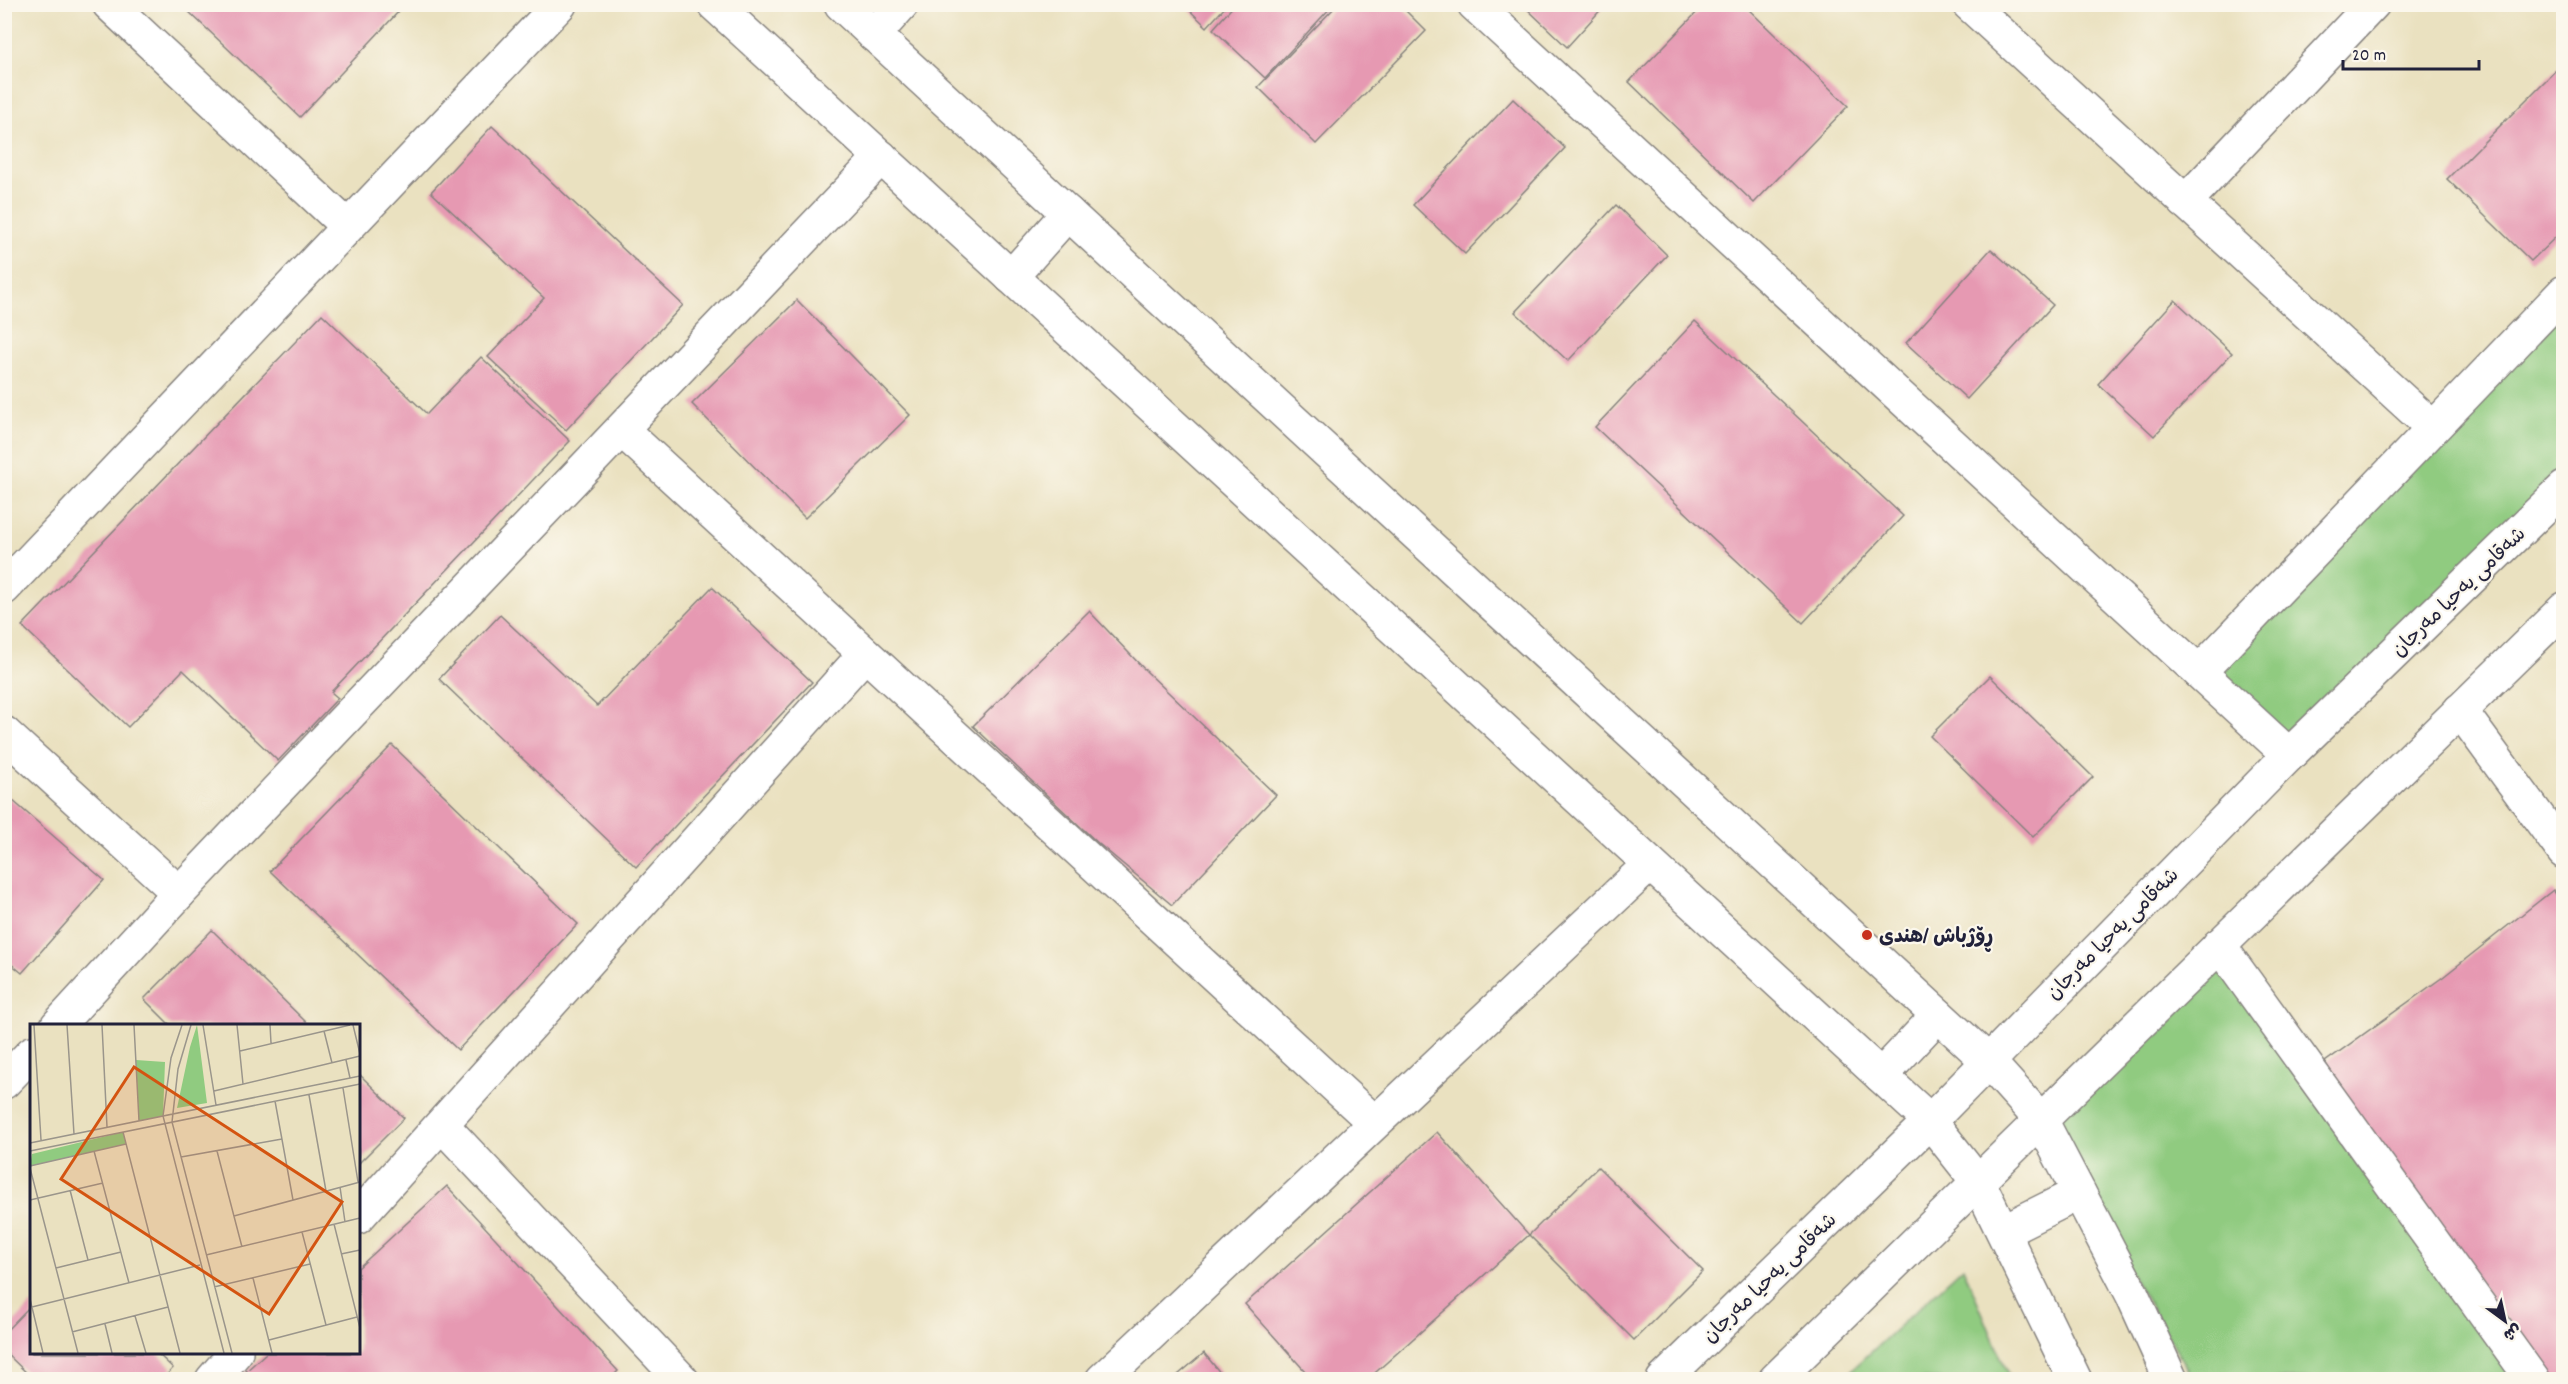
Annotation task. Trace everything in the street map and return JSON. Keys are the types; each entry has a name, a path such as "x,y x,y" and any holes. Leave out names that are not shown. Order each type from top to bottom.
{"street":[{"path":"109,4 347,226"},
{"path":"4,588 560,4"},
{"path":"714,4 1930,1121 1979,1183 2075,1380"},
{"path":"841,4 1987,1060 2041,1120 2132,1294 2171,1380"},
{"path":"874,34 902,4"},
{"path":"1474,4 2289,755"},
{"path":"1969,4 2432,427"},
{"path":"2185,202 2373,4"},
{"path":"59,1024 179,894 881,157"},
{"path":"1011,277 1068,213"},
{"path":"2199,672 2564,292"},
{"path":"622,430 1374,1122"},
{"name":"شەقامی یەحیا مەرجان","path":"1663,1380 1930,1121 1987,1060 2289,755 2564,488"},
{"path":"1775,1380 2564,609"},
{"path":"360,1215 865,654"},
{"path":"2460,710 2564,852"},
{"path":"4,734 179,894"},
{"path":"1102,1380 1650,864"},
{"path":"2219,945 2533,1380"},
{"path":"1881,1076 1938,1016"},
{"path":"4,1082 30,1055"},
{"path":"441,1125 682,1380"},
{"path":"2003,1231 2079,1193"},
{"path":"212,1380 235,1354"}],"green space":[{"path":"2563,292 2563,488 2289,755 2199,672"},
{"path":"2219,945 2533,1379 2193,1379 2041,1120"},
{"path":"1963,1267 2010,1379 1842,1379"}],"building":[{"path":"192,4 394,4 400,10 300,117 187,10"},
{"path":"1183,4 1228,4 1207,27"},
{"path":"1235,4 1334,4 1265,78 1213,29"},
{"path":"1338,4 1399,4 1426,31 1316,144 1258,87"},
{"path":"1522,4 1606,4 1567,47"},
{"path":"1704,5 1744,5 1848,106 1754,203 1629,82"},
{"path":"2564,62 2564,229 2531,261 2447,179"},
{"path":"1513,99 1565,148 1465,254 1413,205"},
{"path":"492,126 683,305 566,430 488,357 544,298 431,192"},
{"path":"1616,205 1667,255 1568,361 1515,312"},
{"path":"1991,249 2053,305 1967,399 1906,343"},
{"path":"797,300 910,415 805,518 692,404"},
{"path":"2175,300 2232,353 2154,436 2098,384"},
{"path":"322,314 427,414 481,357 570,441 331,692 338,698 278,761 183,670 128,727 22,626"},
{"path":"1695,321 1903,516 1803,623 1595,427"},
{"path":"712,587 812,682 636,867 439,679 500,615 597,706"},
{"path":"1089,611 1146,671 1276,795 1172,905 1099,844 973,726"},
{"path":"1990,676 2093,777 2033,837 1930,736"},
{"path":"392,745 578,924 458,1050 270,871"},
{"path":"4,793 104,880 22,973 4,958"},
{"path":"2553,890 2564,905 2564,1380 2551,1380 2370,1137 2325,1062 2443,977"},
{"path":"212,930 308,1024 169,1024 144,999"},
{"path":"360,1075 404,1118 360,1162"},
{"path":"1437,1132 1529,1235 1367,1380 1313,1380 1245,1304"},
{"path":"1598,1167 1703,1271 1634,1340 1529,1235"},
{"path":"447,1186 618,1371 609,1380 250,1380 244,1373 265,1354 360,1354 360,1266"},
{"path":"30,1306 30,1354 158,1354 173,1368 162,1380 34,1380 4,1351 4,1333"},
{"path":"1204,1353 1226,1380 1172,1380"}],"place":[{"name":"ڕۆژباش /ھندی","path":"1867,935"}]}
